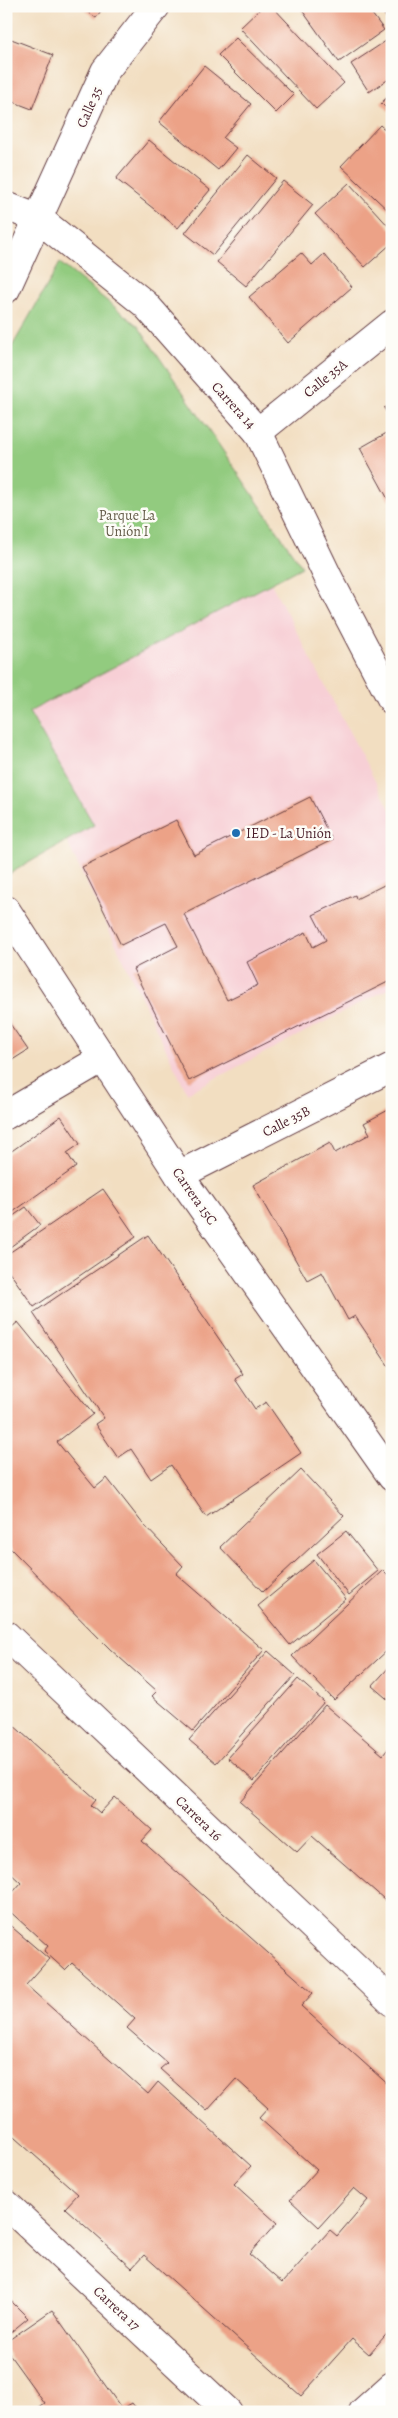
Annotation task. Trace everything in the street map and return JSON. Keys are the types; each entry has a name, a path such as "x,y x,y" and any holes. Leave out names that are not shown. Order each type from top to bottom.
{"street":[{"name":"Calle 35","path":"6,289 105,71 156,6"},
{"name":"Carrera 14","path":"6,206 39,218 145,304 258,432 329,579 390,691"},
{"name":"Calle 35A","path":"258,432 392,324"},
{"name":"Carrera 15C","path":"6,910 179,1174 392,1477"},
{"path":"6,1115 103,1058"},
{"name":"Calle 35B","path":"179,1174 392,1067"},
{"name":"Carrera 16","path":"6,1635 392,2002"},
{"name":"Carrera 17","path":"6,2204 228,2412"},
{"path":"363,2412 392,2386"}],"shaded area":[{"name":"IED - La Unión","path":"271,583 392,813 392,987 187,1093 67,842 93,825 29,712"}],"green space":[{"name":"Parque La Unión I","path":"60,263 138,326 302,567 29,712 94,825 9,874 6,867 6,357"}],"building":[{"path":"80,6 104,6 96,18"},
{"path":"263,6 272,6 344,83 316,109 240,28"},
{"path":"299,6 366,6 384,30 339,62"},
{"path":"379,6 392,6 392,27"},
{"path":"6,37 53,55 32,109 6,99"},
{"path":"392,37 392,77 369,92 351,64"},
{"path":"236,38 294,95 276,113 218,55"},
{"path":"204,66 251,104 223,138 236,148 218,170 159,122"},
{"path":"392,93 392,114 381,103"},
{"path":"380,125 392,136 392,214 341,166"},
{"path":"149,140 210,190 178,228 116,179"},
{"path":"248,155 276,178 213,255 185,233"},
{"path":"283,181 313,205 246,286 217,262"},
{"path":"349,183 392,230 392,243 365,267 315,214"},
{"path":"301,253 312,265 324,254 352,287 288,343 249,297"},
{"path":"392,404 392,422 384,408"},
{"path":"392,430 392,500 389,501 360,448"},
{"path":"310,797 332,840 184,914 227,1000 258,985 247,962 306,932 313,947 326,940 313,915 355,895 356,899 392,881 392,980 189,1081 133,969 178,946 166,923 121,945 82,867 176,820 194,855"},
{"path":"6,1018 28,1050 6,1064"},
{"path":"392,1108 392,1371 355,1316 348,1320 322,1272 307,1280 253,1185 330,1143 335,1153 370,1134 364,1123"},
{"path":"61,1116 80,1144 67,1153 76,1167 6,1217 6,1155"},
{"path":"103,1189 136,1237 34,1307 6,1267 6,1255"},
{"path":"26,1207 40,1225 6,1250 6,1221"},
{"path":"148,1235 243,1374 235,1379 255,1409 266,1402 301,1453 206,1517 171,1465 151,1479 131,1449 118,1458 95,1424 104,1418 33,1313"},
{"path":"18,1322 93,1414 57,1442 95,1488 107,1478 143,1524 183,1566 176,1574 264,1650 193,1731 152,1696 157,1691 110,1649 6,1544 6,1332"},
{"path":"301,1470 344,1516 263,1592 220,1547"},
{"path":"346,1531 378,1571 349,1595 317,1554"},
{"path":"314,1560 346,1599 290,1645 258,1606"},
{"path":"383,1570 392,1579 392,1646 334,1700 292,1656"},
{"path":"268,1651 295,1675 216,1763 189,1740"},
{"path":"392,1664 392,1703 372,1686"},
{"path":"298,1679 324,1702 254,1781 228,1758"},
{"path":"325,1705 383,1755 392,1744 392,1906 312,1836 297,1852 240,1802"},
{"path":"12,1724 96,1799 91,1805 100,1813 115,1797 152,1830 142,1841 313,1993 301,2006 392,2088 392,2328 369,2354 352,2339 301,2396 144,2255 132,2268 65,2208 78,2194 6,2130 6,1922 49,1959 26,1985 148,2094 158,2082 251,2166 234,2184 277,2223 249,2254 282,2283 330,2230 337,2236 368,2200 354,2188 319,2227 290,2200 317,2170 259,2118 268,2108 236,2079 207,2111 160,2069 167,2063 127,2028 135,2019 72,1963 65,1970 44,1951 48,1946 6,1908 6,1900 21,1883 6,1869 6,1731"},
{"path":"6,2296 28,2318 6,2336"},
{"path":"52,2310 122,2409 132,2403 139,2412 34,2412 45,2404 6,2350 6,2342"}],"place":[{"name":"IED - La Unión","path":"236,833"}]}
